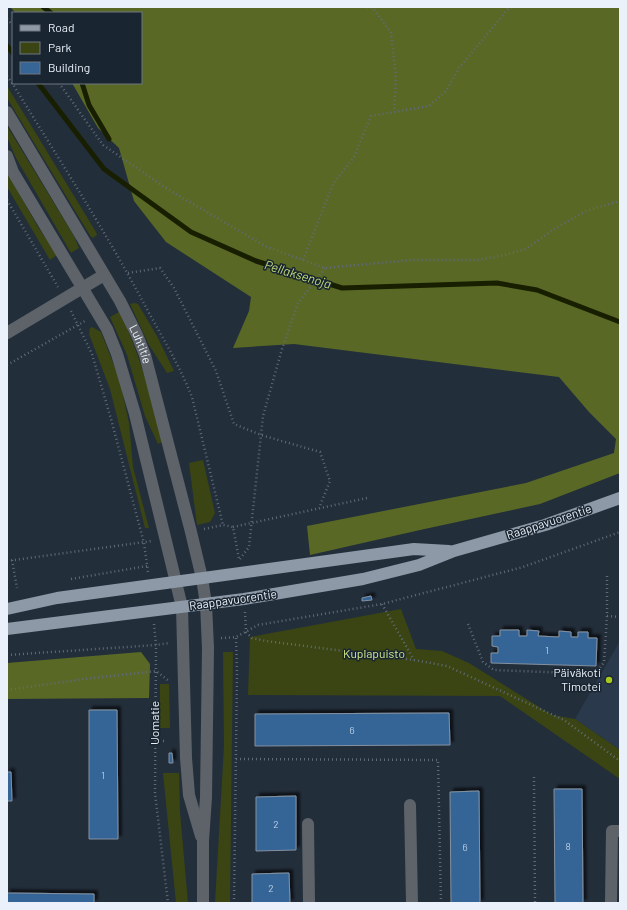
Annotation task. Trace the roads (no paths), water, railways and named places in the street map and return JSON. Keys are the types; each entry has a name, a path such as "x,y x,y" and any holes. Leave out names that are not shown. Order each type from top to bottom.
{"main road":[{"name":"Raappavuorentie","path":"7,629 244,599 363,579 419,565 454,551 545,525 620,498"},
{"name":"Raappavuorentie","path":"7,609 57,598 414,549 454,551"}],"street":[{"name":"Luhtitie","path":"7,112 129,318 145,355 191,532 202,578 206,604"},
{"name":"Luhtitie","path":"7,156 13,172 107,329 117,354 135,414 176,582"},
{"path":"7,333 104,275"},
{"path":"176,582 182,607 186,758 189,795 194,818 203,841"},
{"path":"203,903 208,640 206,604"},
{"path":"410,805 412,903"},
{"path":"308,824 309,903"},
{"path":"612,903 616,872 612,831 620,831"}],"waterway":[{"name":"Pellaksenoja","path":"43,7 50,12"},
{"name":"Pellaksenoja","path":"7,46 12,52"},
{"name":"Pellaksenoja","path":"39,84 104,169 191,232 256,261 342,288 497,283 537,290 620,322"},
{"name":"Pellaksenoja","path":"82,84 89,105 109,139"}],"place":[{"name":"Päiväkoti Timotei","path":"609,680"}],"park label":[{"name":"Kuplapuisto","path":"374,654"}]}
